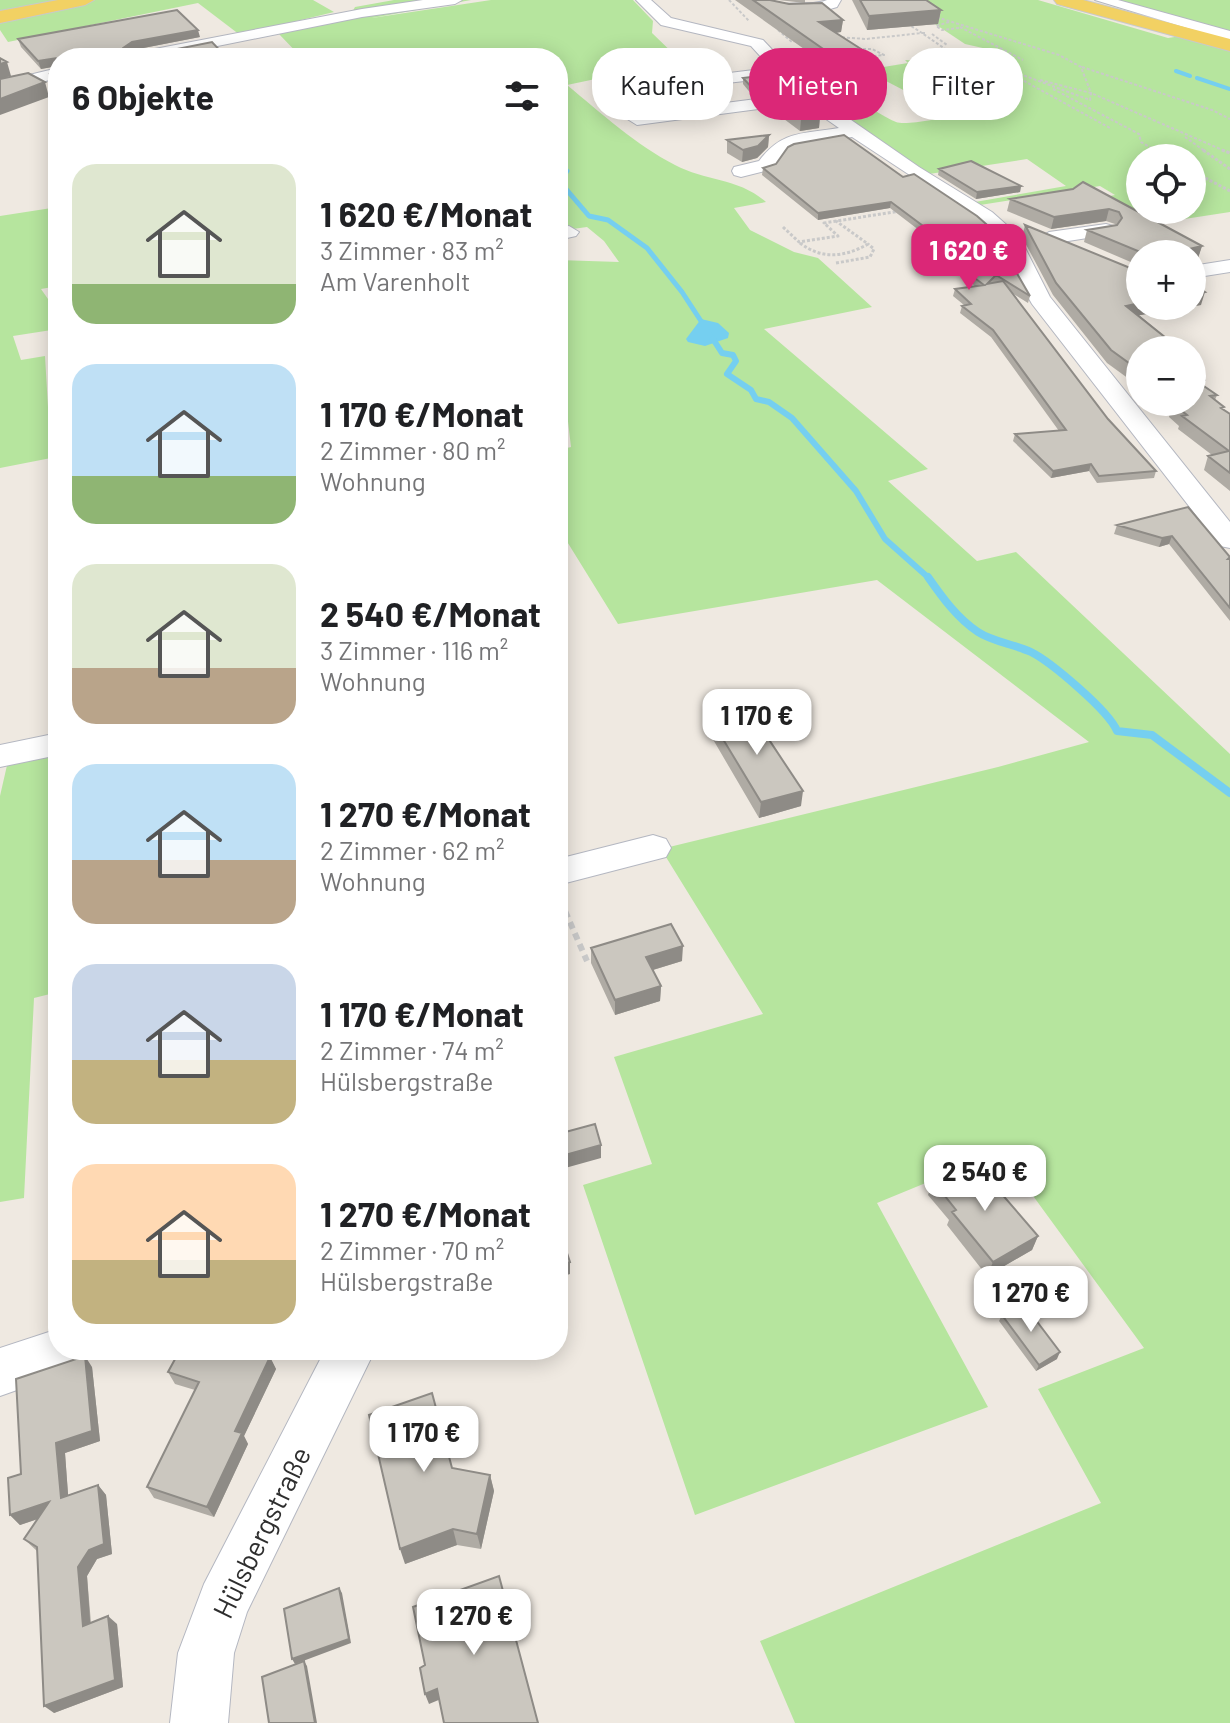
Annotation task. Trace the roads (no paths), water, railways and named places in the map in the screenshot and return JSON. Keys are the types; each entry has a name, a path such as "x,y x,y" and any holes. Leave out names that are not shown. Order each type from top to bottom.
{"main road":[{"path":"0,8 40,0"},
{"path":"0,17 85,0"},
{"path":"1063,0 1230,45"}],"street":[{"path":"182,48 362,13 455,0"},
{"path":"643,0 666,22 737,36 757,43 762,48"},
{"path":"811,28 777,14 825,7 834,0"},
{"path":"1102,0 1230,36"},
{"path":"732,23 750,22"},
{"path":"186,47 175,38 211,30"},
{"path":"0,87 48,75"},
{"path":"839,120 912,171 998,216 1087,255"},
{"path":"741,171 766,165 772,160 772,154 788,142 855,131"},
{"path":"987,209 1012,240 1019,261 1040,299 1230,540"},
{"path":"1049,238 1106,230"},
{"path":"1206,270 1230,266"},
{"path":"0,756 48,746"},
{"path":"568,869 653,848"},
{"path":"0,1372 48,1356"},
{"name":"Hülsbergstraße","path":"199,1723 206,1653 223,1603 346,1360"}],"water":[{"path":"701,319 718,323 729,333 728,338 705,346 688,342 686,339"}],"waterway":[{"path":"1176,71 1190,76"},
{"path":"1197,78 1230,89"},
{"path":"568,191 589,216 608,220 647,248 682,292 714,341"},
{"path":"713,339 722,353 733,355 736,361 727,374 751,390 756,399 769,402 792,418 856,491 885,539 928,578"},
{"path":"928,578 944,600 978,632 1040,657 1092,700 1117,731 1152,735 1230,793"}]}
